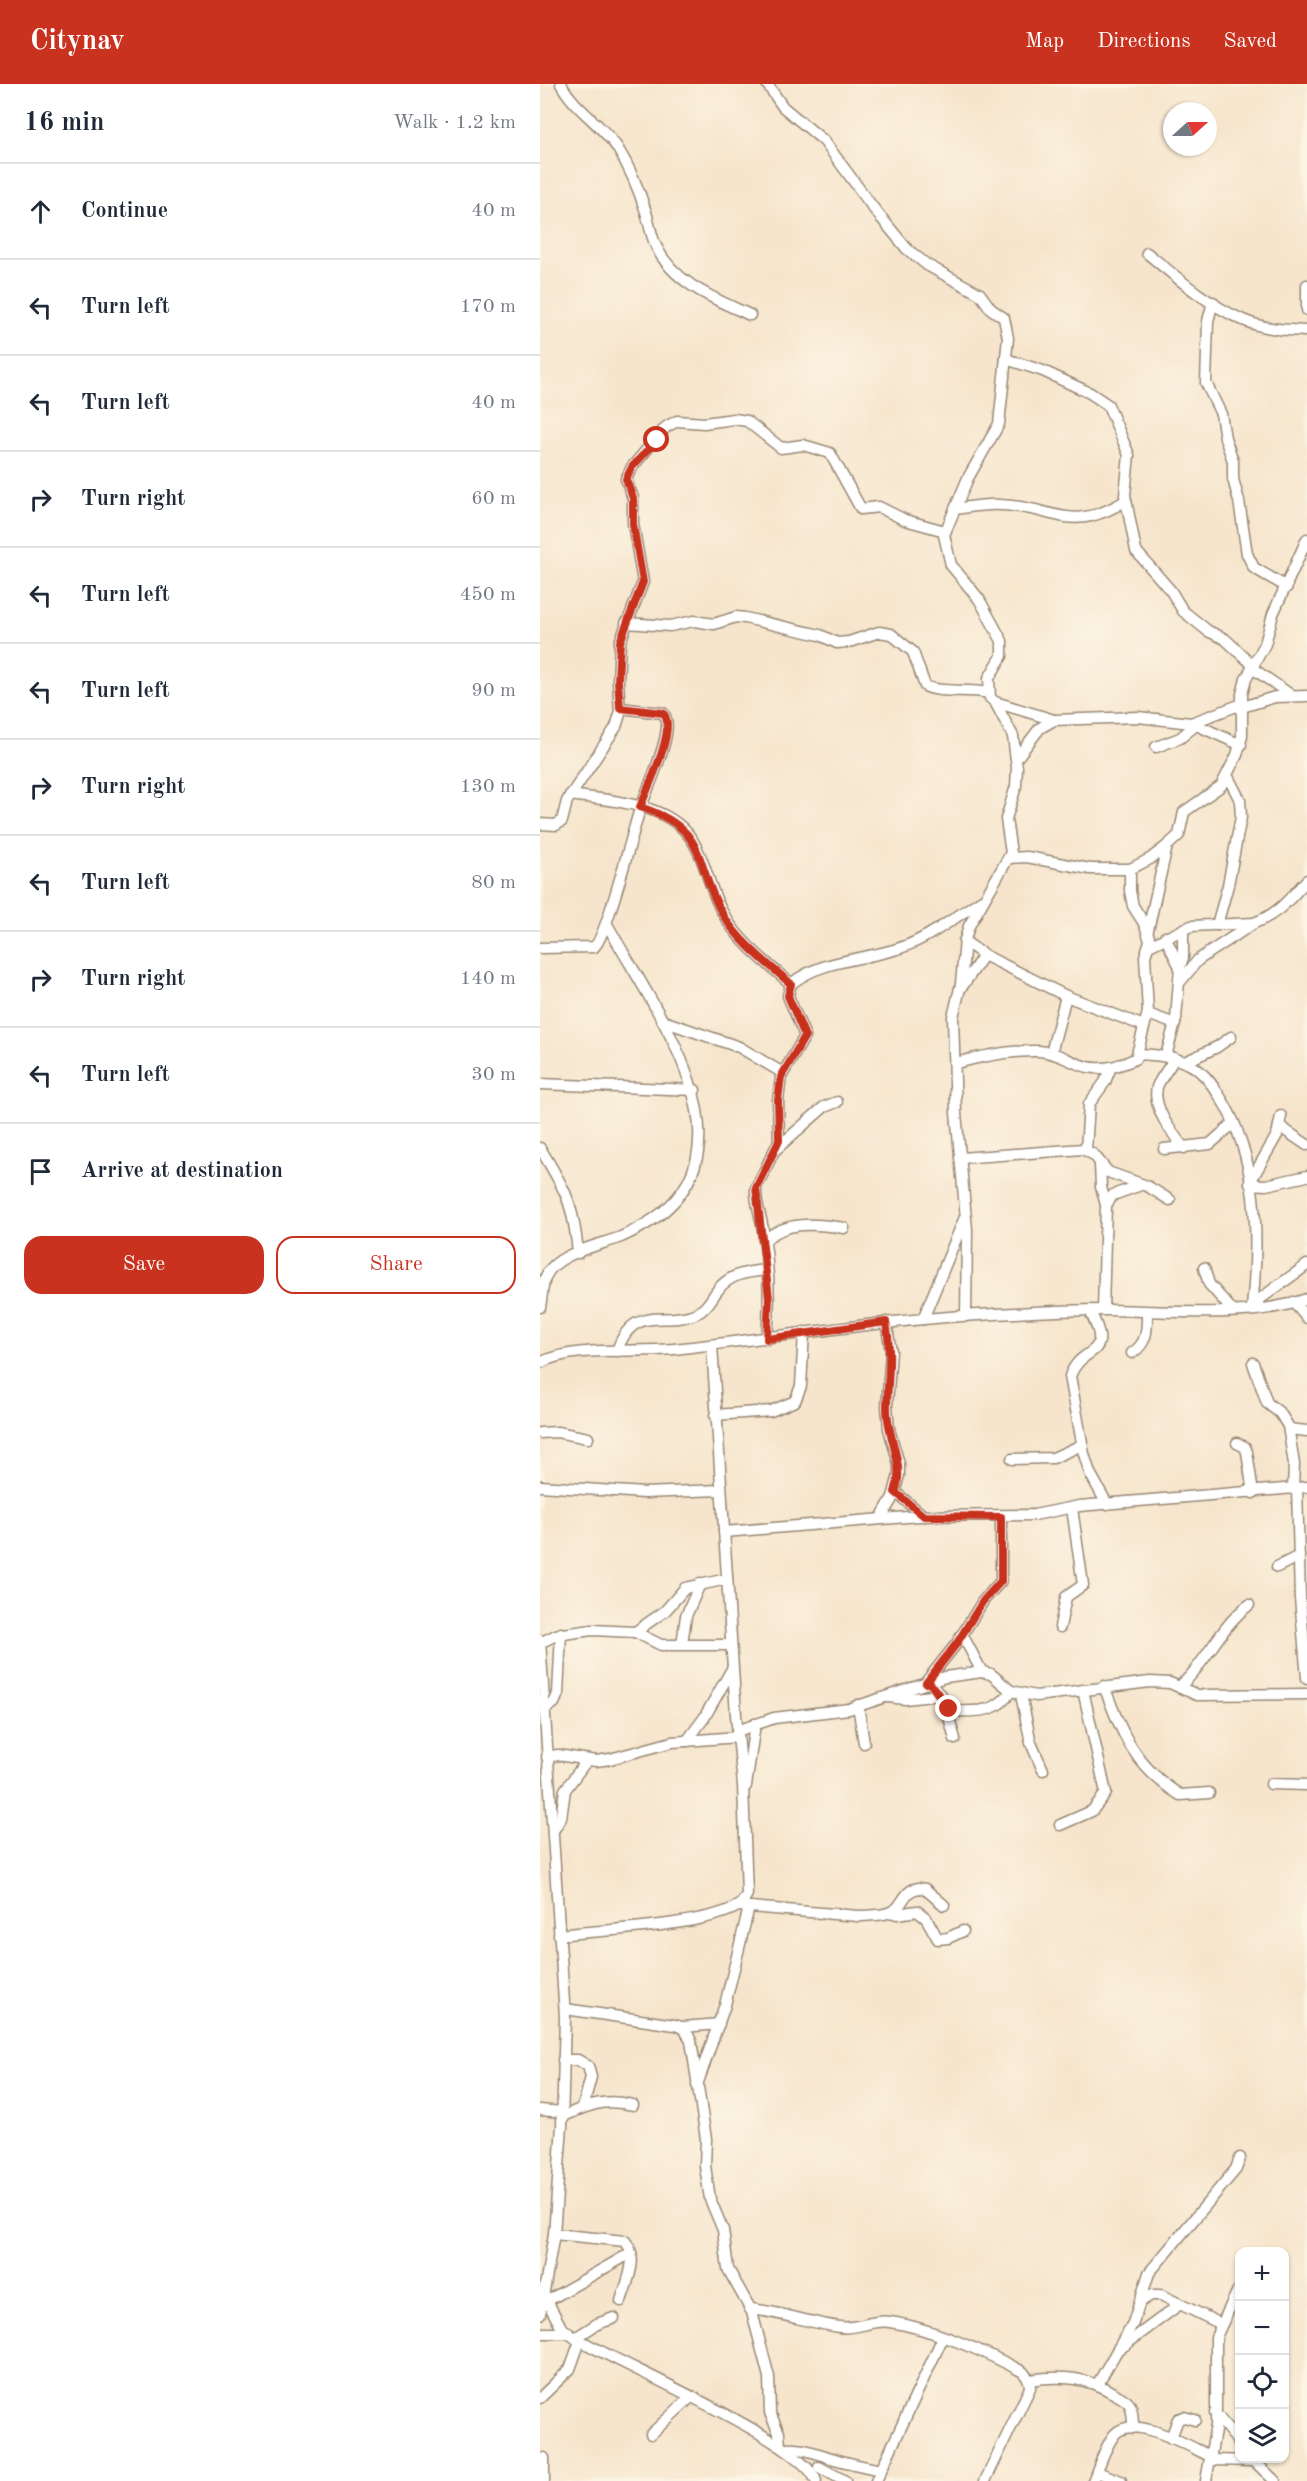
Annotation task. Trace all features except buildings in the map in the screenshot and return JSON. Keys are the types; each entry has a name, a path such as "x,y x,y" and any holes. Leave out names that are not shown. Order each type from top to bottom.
{"street":[{"path":"561,84 576,105 617,147 632,173 652,236 666,262 676,274 705,294 750,315"},
{"path":"767,84 783,107 824,141 874,210 907,249 927,265 980,294 991,309 1002,315 1008,338 999,424 972,469 945,531 951,565 983,605 1004,647 989,678 988,693 1013,736 1016,759 1016,786 1006,819 1011,848 1009,858 969,926 964,941 959,990 953,1017 968,1278 966,1316"},
{"path":"1147,253 1213,302 1244,321 1276,329 1307,331"},
{"path":"1307,285 1307,310"},
{"path":"1213,302 1209,321 1206,383 1220,411 1225,438 1232,457 1234,485 1239,501 1246,554 1254,568 1287,587"},
{"path":"1006,359 1043,371 1090,393 1108,405 1129,454 1125,501 1136,551 1171,591 1176,604 1208,631 1225,639 1253,667 1291,695"},
{"path":"540,824 560,823 570,795 616,727 620,708 618,681 620,642 643,582 633,524 633,498 626,479 632,467 666,428 677,421 705,423 742,419 781,448 803,445 830,453 861,509 879,507 905,520 945,531"},
{"path":"955,509 1002,505 1077,518 1103,514 1125,501"},
{"path":"1009,858 1027,857 1056,865 1090,869 1130,869 1139,866 1167,846 1179,834 1184,812 1215,792 1227,775 1241,745 1244,688 1265,644 1273,614 1307,539"},
{"path":"626,623 670,626 694,621 714,624 736,617 845,643 884,632 895,636 913,652 924,687 988,693"},
{"path":"1156,747 1180,738 1194,724 1242,706 1291,695 1307,696"},
{"path":"995,702 1054,720 1138,717 1194,724 1241,745"},
{"path":"540,948 594,947 600,943 607,924 640,807 662,753 667,718 663,713 620,708"},
{"path":"1016,759 1040,728 1054,720"},
{"path":"1218,925 1241,817 1240,800 1227,775"},
{"path":"570,795 640,807 674,821 686,831 695,844 722,913 733,930 791,984"},
{"path":"956,1063 1014,1052 1051,1053 1081,1067 1092,1069 1111,1067 1132,1060 1138,1054 1148,1014 1145,956 1149,946 1148,930 1167,846"},
{"path":"1130,869 1133,906 1148,930"},
{"path":"1180,982 1197,960 1287,903 1307,880"},
{"path":"767,1339 767,1270 756,1188 775,1150 780,1132 778,1100 783,1073 805,1036 788,996 791,984 810,971 898,949 923,938 984,898"},
{"path":"1149,946 1183,929 1254,923"},
{"path":"540,1307 549,1271 556,1264 632,1231 671,1206 680,1194 696,1158 699,1121 695,1090 663,1021 607,924"},
{"path":"1183,929 1183,957 1175,1024 1175,1059 1159,1083 1157,1099 1166,1124 1184,1148"},
{"path":"1165,937 1180,968"},
{"path":"964,941 984,956 1066,996 1144,1026"},
{"path":"959,990 984,956"},
{"path":"1051,1053 1066,996"},
{"path":"1148,1014 1175,1024"},
{"path":"663,1021 739,1047 783,1073"},
{"path":"1175,1059 1217,1047 1231,1037"},
{"path":"1138,1054 1175,1059 1208,1079 1234,1123 1250,1183 1256,1235 1252,1306"},
{"path":"1086,1150 1089,1104 1105,1082 1111,1067"},
{"path":"540,1084 695,1090"},
{"path":"775,1150 824,1107 837,1102"},
{"path":"1250,1183 1269,1149 1280,1121 1307,1144"},
{"path":"1164,1149 1210,1144 1234,1123"},
{"path":"540,1148 565,1189 573,1209 578,1253"},
{"path":"960,1158 1076,1148 1095,1155 1100,1164 1117,1177 1141,1184 1170,1200"},
{"path":"1100,1164 1101,1187 1106,1205 1103,1310"},
{"path":"1250,1183 1266,1185 1307,1176"},
{"path":"1106,1205 1113,1195 1141,1184"},
{"path":"923,1319 965,1216"},
{"path":"764,1241 784,1227 813,1225 844,1228"},
{"path":"1252,1306 1307,1265"},
{"path":"1204,1268 1209,1284 1232,1310"},
{"path":"617,1351 628,1329 638,1322 648,1318 696,1313 707,1306 719,1288 731,1277 767,1270"},
{"path":"540,1363 551,1357 712,1345 886,1322 1103,1310 1232,1310 1307,1299"},
{"path":"1293,1302 1307,1318"},
{"path":"1090,1311 1099,1332 1100,1342 1098,1348 1074,1367 1070,1376 1082,1445 1090,1473 1107,1504"},
{"path":"1132,1353 1142,1346 1148,1311"},
{"path":"881,1518 895,1492 899,1464 889,1429 887,1406 891,1351 886,1322"},
{"path":"715,1416 771,1411 795,1401 801,1386 804,1332"},
{"path":"696,2086 719,2024 747,1893 743,1793 732,1669 712,1345"},
{"path":"1253,1363 1263,1395 1285,1419 1289,1429 1299,1488 1299,1556 1307,1678"},
{"path":"1289,1429 1307,1431"},
{"path":"540,1433 557,1432 588,1438"},
{"path":"1237,1443 1245,1447 1247,1452 1253,1492"},
{"path":"1012,1459 1053,1458 1082,1445"},
{"path":"540,1486 644,1493 720,1490"},
{"path":"724,1532 881,1518 1034,1515 1107,1504 1299,1488"},
{"path":"895,1492 924,1516"},
{"path":"1060,1627 1066,1597 1083,1585 1072,1508"},
{"path":"928,1682 983,1601 1001,1581 1001,1517"},
{"path":"1277,1567 1299,1556"},
{"path":"635,1632 665,1611 685,1588 726,1579"},
{"path":"682,1644 686,1616 700,1584"},
{"path":"1179,1686 1201,1664 1232,1617 1249,1605"},
{"path":"540,2314 546,2299 545,2254 554,2234 562,2115 564,2009 549,1774 545,1754 540,1642 561,1634 592,1630 635,1632 661,1645 731,1645"},
{"path":"544,1710 554,1703 558,1694 561,1634"},
{"path":"962,1634 982,1672"},
{"path":"687,1741 704,1718 732,1669"},
{"path":"545,1754 587,1760 610,1759 640,1752 655,1745 738,1734 755,1724 774,1718 834,1712 928,1682 982,1672 991,1674 1016,1693 1035,1696 1150,1682 1179,1686 1197,1695 1210,1696 1307,1694"},
{"path":"928,1682 941,1695 949,1711 955,1739"},
{"path":"1104,1686 1129,1746 1145,1767 1180,1795 1209,1792"},
{"path":"1060,1825 1092,1812 1106,1793 1083,1690"},
{"path":"949,1711 986,1711 1000,1705 1016,1693"},
{"path":"1016,1693 1031,1743 1043,1770"},
{"path":"886,1696 905,1699 941,1695"},
{"path":"858,1706 864,1743"},
{"path":"743,1793 749,1779 755,1724"},
{"path":"549,1774 564,1756"},
{"path":"553,1831 561,1818 565,1790 587,1760"},
{"path":"1271,1784 1307,1785"},
{"path":"559,1935 684,1921 744,1906 858,1916 890,1911 898,1907 913,1889 919,1888 925,1889 944,1905"},
{"path":"890,1911 897,1914 917,1911 926,1918 938,1938 948,1938 963,1931"},
{"path":"564,2009 683,2028 719,2024"},
{"path":"683,2028 691,2041 696,2086 706,2139 705,2166 710,2199 723,2230 728,2269 750,2309 769,2377 770,2413 783,2448"},
{"path":"563,2060 578,2060 588,2066 591,2077 584,2107"},
{"path":"540,2110 562,2115 604,2101 633,2105"},
{"path":"1097,2385 1121,2348 1149,2273 1236,2169 1240,2158"},
{"path":"554,2234 625,2241 631,2253 630,2272 621,2301"},
{"path":"546,2299 631,2253"},
{"path":"1140,2302 1156,2294 1194,2308 1221,2324"},
{"path":"1206,2481 1211,2458 1215,2413 1216,2337 1235,2296"},
{"path":"546,2299 561,2327 574,2337 692,2397 783,2448 817,2475 845,2481"},
{"path":"1121,2348 1180,2304"},
{"path":"750,2309 782,2313 844,2328 880,2321 891,2322 943,2337 1014,2366 1023,2372 1029,2380 1030,2388 985,2481"},
{"path":"540,2333 574,2337 597,2324 614,2318"},
{"path":"540,2398 570,2369 574,2337"},
{"path":"876,2481 943,2337"},
{"path":"1029,2380 1071,2377 1097,2385 1128,2402 1131,2406 1133,2428"},
{"path":"651,2434 692,2397"},
{"path":"1215,2413 1235,2436"},
{"path":"1171,2438 1178,2419 1184,2417 1195,2420"},
{"path":"1121,2481 1095,2476 1115,2434 1122,2430 1144,2428 1171,2438 1211,2458 1235,2459"},
{"path":"783,2448 798,2448 881,2470"},
{"path":"817,2475 825,2456"},
{"path":"544,2458 544,2481"},
{"path":"1256,2463 1275,2481"}],"route":[{"path":"657,440 632,467 626,479 633,498 635,541 643,582 620,642 618,681 620,708 663,713 668,725 662,753 640,807 674,821 686,831 695,844 722,913 733,930 791,984 788,996 792,1011 805,1036 781,1077 778,1093 779,1141 756,1188 763,1229 769,1298 767,1339 886,1322 891,1351 887,1406 889,1429 899,1464 898,1484 895,1492 924,1516 1001,1517 1003,1544 1001,1581 983,1601 957,1643 926,1683 929,1682 939,1692 949,1709"}]}
